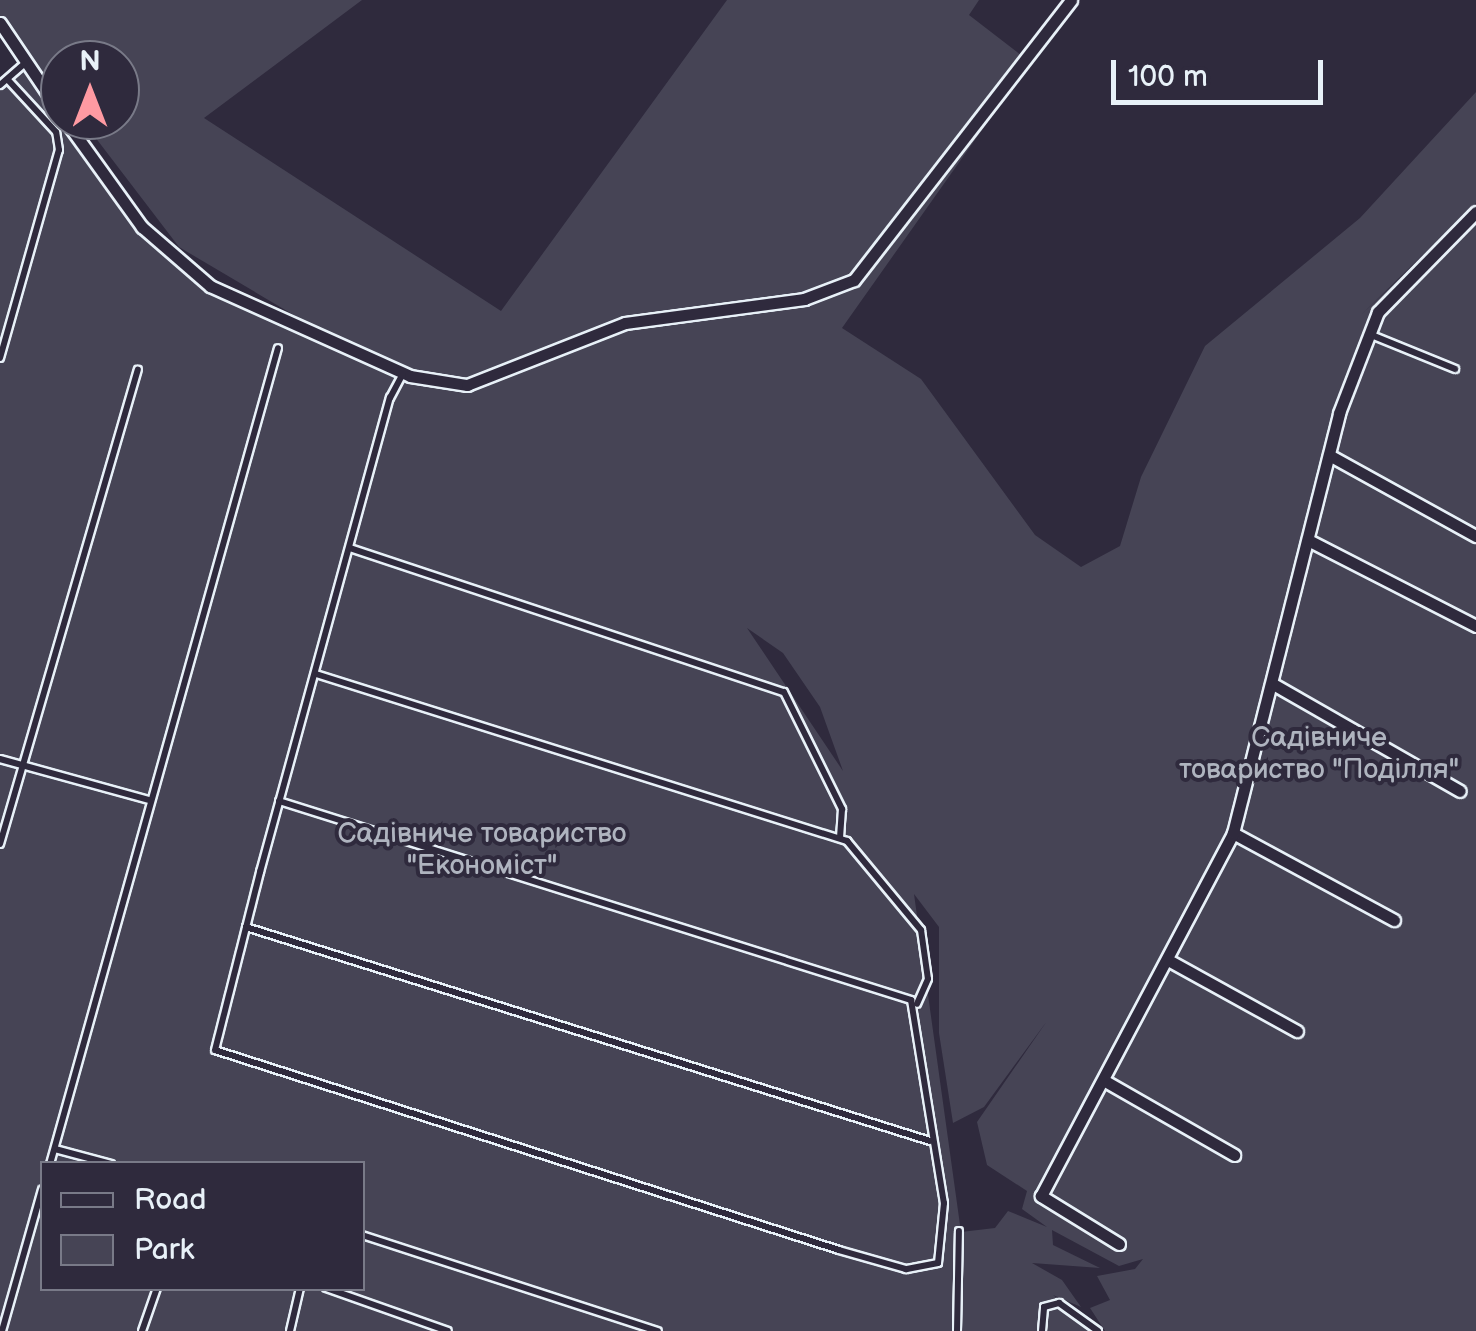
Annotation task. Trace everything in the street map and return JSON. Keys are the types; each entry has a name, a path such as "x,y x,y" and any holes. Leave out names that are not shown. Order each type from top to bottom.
{"street":[{"path":"79,140 142,228 210,286 404,373 467,385 625,323 804,298 854,280 1071,0"},
{"path":"0,22 40,82"},
{"path":"1119,1244 1040,1196 1170,961 1233,833 1329,455 1368,334 1385,301 1476,212"},
{"path":"1329,455 1476,536"},
{"path":"1308,540 1476,626"},
{"path":"1273,684 1460,791"},
{"path":"1233,833 1394,920"},
{"path":"1170,961 1296,1031"},
{"path":"1105,1081 1234,1155"}],"lane":[{"path":"0,85 26,61"},
{"path":"0,358 60,150 56,132 8,80"},
{"path":"1368,334 1455,369"},
{"path":"51,1161 278,348"},
{"path":"0,844 138,370"},
{"path":"316,674 840,838 897,891 920,930 928,980 917,1004 930,1141 944,1203 938,1263 906,1269 820,1244 218,1053 280,801 350,548 404,373"},
{"path":"350,548 784,692 842,809 840,838"},
{"path":"0,759 149,800"},
{"path":"280,801 917,1004"},
{"path":"246,927 930,1141"},
{"path":"55,1149 100,1161"},
{"path":"2,1331 40,1197"},
{"path":"957,1331 959,1231"},
{"path":"365,1236 658,1331"},
{"path":"142,1331 156,1291"},
{"path":"290,1331 299,1291"},
{"path":"334,1291 443,1330"},
{"path":"1042,1331 1044,1307 1059,1303 1098,1331"}],"green space":[{"path":"0,0 362,0 204,118 501,311 727,0 979,0 969,15 1030,62 842,328 921,379 1035,535 1081,567 1120,546 1141,477 1205,346 1360,218 1476,92 1476,203 1361,315 1476,206 1476,1331 1105,1331 1090,1308 1110,1300 1097,1276 1135,1269 1143,1259 1119,1266 1052,1230 1053,1245 1100,1268 1032,1263 1062,1280 1081,1307 1053,1295 1099,1331 0,1331 0,77 24,61 40,83 40,140 82,140 162,250 237,299 412,385 179,247 97,140 140,140 140,40 40,40 40,69 0,22","holes":["747,628 783,653 820,707 843,771","914,894 939,927 939,1033 953,1123 984,1107 1047,1021 977,1122 987,1165 1027,1191 1022,1209 1047,1227 1008,1211 995,1228 961,1232"]}],"park label":[{"name":"Садівниче товариство \"Поділля\"","path":"1319,754"},
{"name":"Садівниче товариство \"Економіст\"","path":"482,850"}]}
